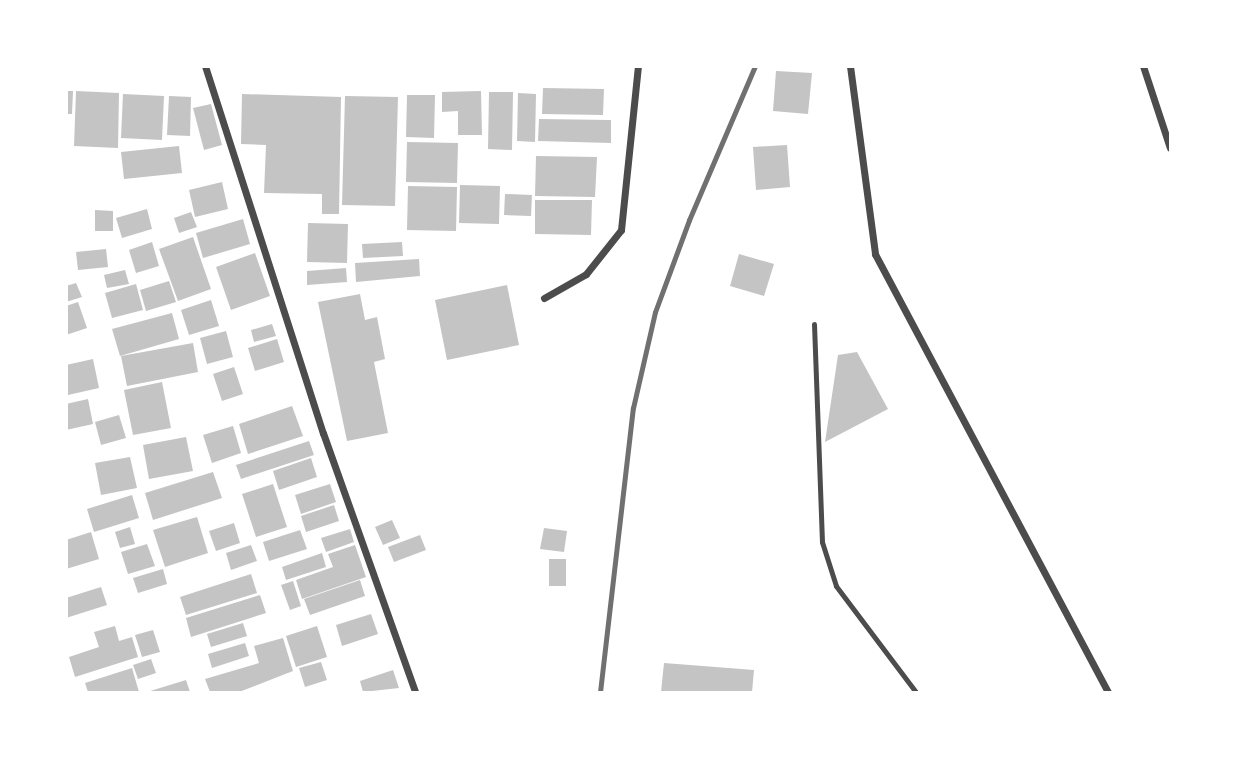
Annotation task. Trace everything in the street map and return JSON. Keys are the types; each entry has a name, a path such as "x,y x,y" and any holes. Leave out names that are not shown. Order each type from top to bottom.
{"street":[{"path":"205,66 323,433 415,692"},
{"path":"544,298 586,274 621,230 638,66"},
{"path":"850,66 875,254 1108,692"},
{"path":"1143,66 1171,148"}],"lane":[{"path":"814,324 822,542 836,586 916,692"}],"building":[{"path":"776,71 812,73 808,114 773,111"},
{"path":"543,88 604,89 603,115 542,114"},
{"path":"66,91 73,91 72,114 66,114"},
{"path":"76,91 119,93 118,148 74,146"},
{"path":"481,91 482,135 458,135 458,111 442,112 442,92"},
{"path":"489,92 513,92 512,150 488,149"},
{"path":"518,93 536,94 535,142 517,141"},
{"path":"123,94 164,96 162,140 121,138"},
{"path":"242,94 341,97 339,214 322,214 322,194 264,193 266,145 241,144"},
{"path":"407,95 435,95 434,138 406,137"},
{"path":"169,96 191,97 190,136 167,135"},
{"path":"345,96 398,97 395,206 342,205"},
{"path":"211,104 222,145 204,150 193,108"},
{"path":"539,119 611,120 611,143 538,141"},
{"path":"407,142 458,143 457,183 406,182"},
{"path":"787,145 790,187 756,190 753,147"},
{"path":"179,146 182,173 124,179 121,152"},
{"path":"536,156 597,157 595,197 535,196"},
{"path":"222,182 228,209 195,217 189,190"},
{"path":"460,185 500,186 499,224 459,223"},
{"path":"408,186 457,187 456,231 407,230"},
{"path":"505,194 532,195 531,216 504,215"},
{"path":"535,200 592,200 591,235 535,234"},
{"path":"147,209 152,229 122,238 116,218"},
{"path":"95,210 113,211 113,231 95,231"},
{"path":"191,212 197,227 179,233 174,218"},
{"path":"243,219 250,244 203,258 196,233"},
{"path":"308,223 348,224 347,263 307,262"},
{"path":"193,237 211,289 178,301 159,249"},
{"path":"152,242 159,266 136,273 129,250"},
{"path":"402,242 403,256 363,258 362,244"},
{"path":"106,249 108,267 78,270 76,252"},
{"path":"255,253 270,296 231,310 216,267"},
{"path":"739,254 774,264 764,296 730,286"},
{"path":"419,259 420,276 356,282 355,263"},
{"path":"346,268 347,282 307,285 307,271"},
{"path":"125,270 129,284 107,288 104,275"},
{"path":"169,281 176,302 146,311 140,290"},
{"path":"76,283 82,297 66,302 66,286"},
{"path":"136,284 143,310 112,318 105,293"},
{"path":"507,285 519,345 447,360 435,300"},
{"path":"360,294 365,320 377,317 385,359 374,362 388,433 347,441 318,302"},
{"path":"211,300 219,326 189,335 181,310"},
{"path":"78,302 87,328 66,335 66,306"},
{"path":"172,313 179,339 120,356 112,329"},
{"path":"272,324 276,336 254,342 251,330"},
{"path":"226,331 233,357 207,364 200,338"},
{"path":"277,339 284,362 255,371 248,348"},
{"path":"193,343 198,372 127,386 121,356"},
{"path":"857,352 888,409 825,442 838,355"},
{"path":"93,359 99,388 68,395 66,365"},
{"path":"234,367 243,394 222,401 213,374"},
{"path":"162,382 171,428 133,435 124,390"},
{"path":"88,399 93,424 66,430 66,404"},
{"path":"292,406 303,436 248,454 239,424"},
{"path":"119,415 126,438 101,445 95,422"},
{"path":"233,426 241,453 212,463 203,435"},
{"path":"186,437 193,471 149,479 143,445"},
{"path":"309,441 314,455 241,479 236,465"},
{"path":"130,457 137,488 101,495 95,463"},
{"path":"311,458 317,477 279,490 273,471"},
{"path":"213,472 222,498 153,520 145,493"},
{"path":"273,484 287,527 256,537 242,494"},
{"path":"330,484 336,502 301,514 295,495"},
{"path":"132,495 139,518 94,532 87,509"},
{"path":"334,505 339,521 306,532 301,516"},
{"path":"197,517 208,553 165,567 153,530"},
{"path":"392,520 400,538 383,545 375,527"},
{"path":"234,523 240,543 216,551 209,531"},
{"path":"130,527 135,544 120,548 115,532"},
{"path":"544,528 567,531 564,552 540,549"},
{"path":"350,529 354,542 326,552 321,538"},
{"path":"300,530 307,549 269,561 263,542"},
{"path":"91,532 99,559 66,569 66,540"},
{"path":"420,535 426,550 394,562 388,547"},
{"path":"147,544 155,566 128,574 121,552"},
{"path":"251,545 257,561 231,570 226,553"},
{"path":"355,545 366,577 302,599 296,580 333,567 328,554"},
{"path":"322,553 326,567 286,580 282,567"},
{"path":"549,559 566,559 566,586 549,586"},
{"path":"163,569 167,584 138,593 133,578"},
{"path":"251,574 257,593 186,615 180,597"},
{"path":"360,580 365,596 310,615 304,599"},
{"path":"293,581 301,606 290,610 281,585"},
{"path":"101,587 107,605 66,618 66,598"},
{"path":"260,595 266,613 191,637 186,618"},
{"path":"371,614 378,634 342,646 336,625"},
{"path":"243,623 247,636 211,647 207,634"},
{"path":"115,626 119,641 132,637 138,657 75,677 69,657 99,647 94,632"},
{"path":"317,626 327,657 296,667 286,636"},
{"path":"153,630 160,652 142,657 135,635"},
{"path":"283,638 293,671 239,692 210,692 205,679 259,663 254,646"},
{"path":"245,643 249,656 212,668 208,654"},
{"path":"151,659 156,673 138,679 133,665"},
{"path":"321,662 327,680 305,687 299,668"},
{"path":"664,663 754,670 752,692 661,692"},
{"path":"132,668 139,692 88,692 85,683"},
{"path":"393,670 399,688 363,692 360,681"},
{"path":"186,680 190,692 147,692"}],"railway":[{"path":"600,692 633,408 655,312 689,220 755,66"}]}
